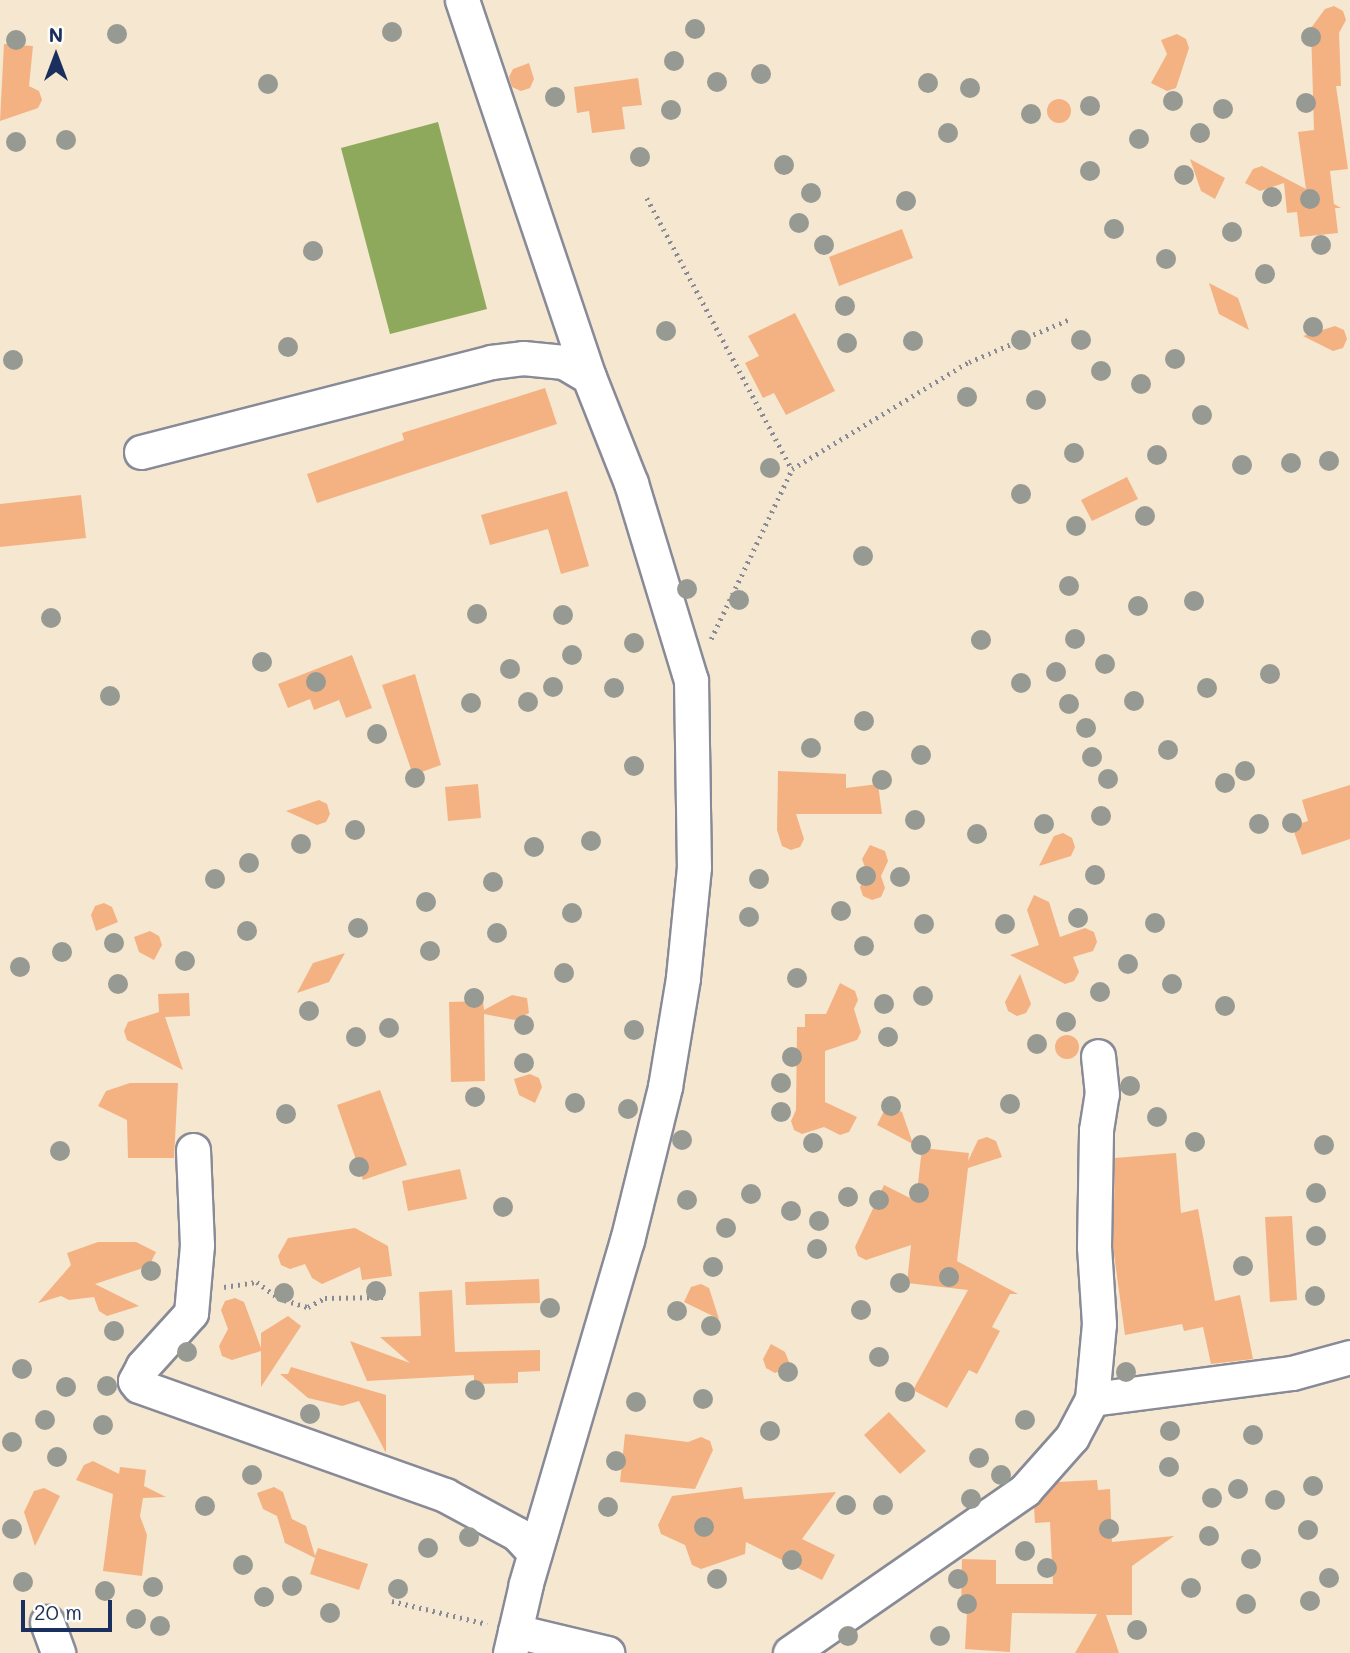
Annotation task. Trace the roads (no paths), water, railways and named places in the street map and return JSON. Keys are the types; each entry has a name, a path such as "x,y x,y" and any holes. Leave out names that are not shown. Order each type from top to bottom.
{"street":[{"path":"463,0 589,377 631,483 691,681 694,867 683,978 665,1087 584,1396 535,1553 513,1642 607,1653"},
{"path":"141,452 491,362 523,358 564,362 589,377"},
{"path":"790,1653 1025,1490 1072,1437 1092,1399 1099,1324 1094,1247 1096,1130 1102,1094 1098,1056"},
{"path":"193,1150 195,1292 191,1313 143,1367 135,1381 139,1386 445,1495 517,1534 535,1553"},
{"path":"1092,1399 1292,1373 1350,1357"},
{"path":"47,1622 58,1653"}]}
